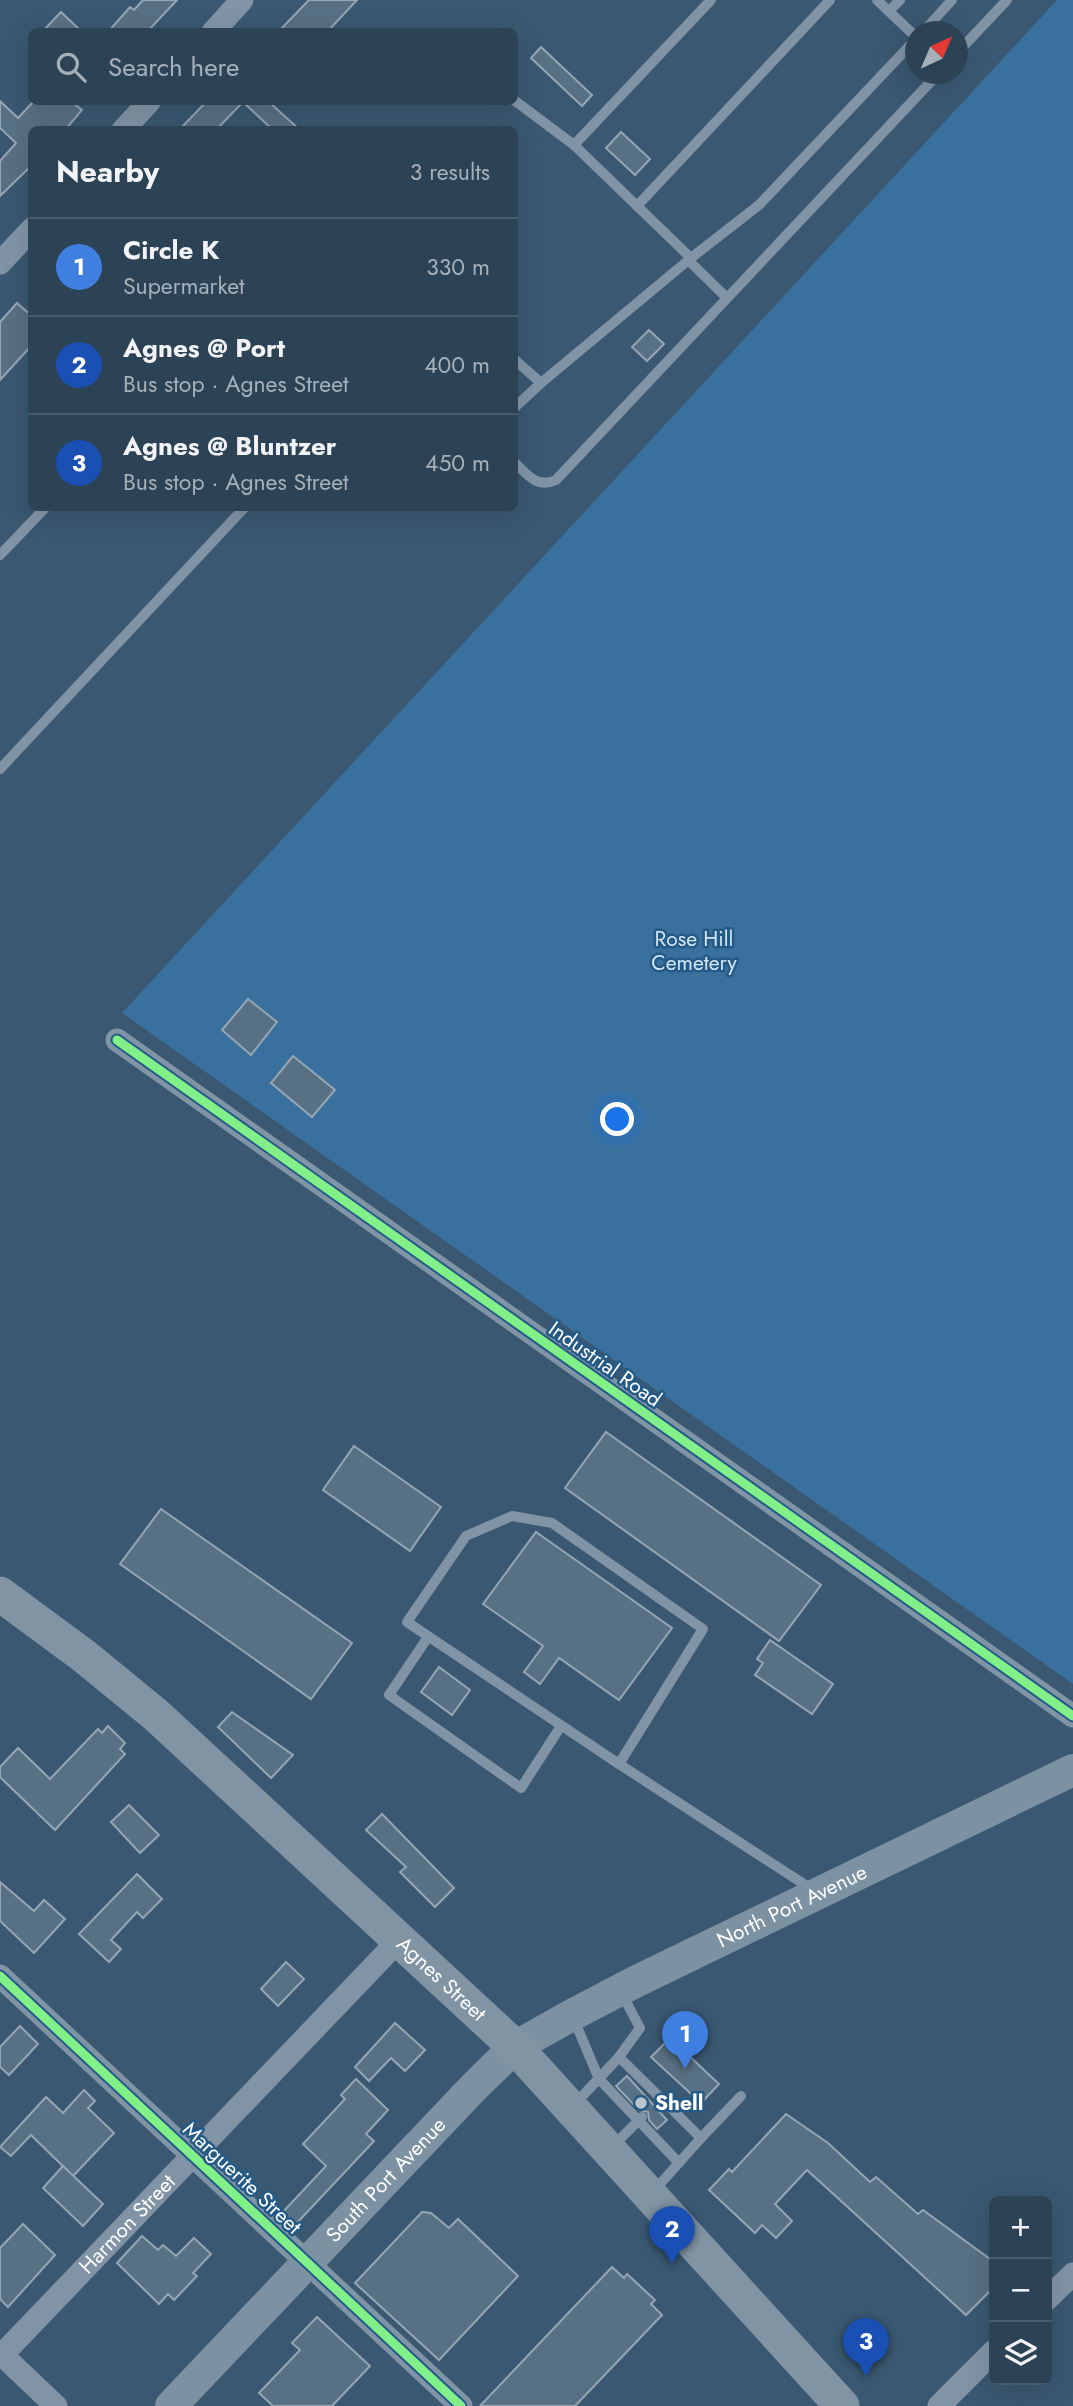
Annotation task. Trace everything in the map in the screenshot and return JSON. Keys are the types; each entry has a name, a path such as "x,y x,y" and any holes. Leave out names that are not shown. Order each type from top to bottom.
{"main road":[{"name":"Agnes Street","path":"0,1594 84,1656 156,1715 515,2047 842,2406"},
{"name":"North Port Avenue","path":"515,2047 620,1990 1073,1770"},
{"name":"South Port Avenue","path":"172,2406 515,2047"}],"street":[{"path":"218,28 243,0"},
{"path":"127,126 146,105"},
{"path":"0,263 28,233"},
{"name":"Industrial Road","path":"117,1040 1073,1716"},
{"name":"Harmon Street","path":"1,2355 400,1939"},
{"name":"Marguerite Street","path":"0,1976 461,2406"},
{"path":"1052,2295 1073,2274"},
{"path":"1,2355 56,2406"},
{"path":"939,2406 989,2356"}],"lane":[{"path":"574,145 711,0"},
{"path":"637,206 830,0"},
{"path":"877,0 905,27"},
{"path":"890,11 900,0"},
{"path":"933,21 952,0"},
{"path":"968,41 1007,0"},
{"path":"518,404 690,259 759,205 905,49"},
{"path":"518,466 534,481 543,484 556,480 929,84"},
{"path":"518,103 574,145 727,298"},
{"path":"518,363 541,383"},
{"path":"0,555 42,511"},
{"path":"0,769 241,511"},
{"path":"619,1764 703,1629 552,1523 512,1516 466,1536 407,1622 561,1726 619,1764 818,1894"},
{"path":"428,1637 389,1695 521,1788 561,1726"},
{"path":"570,2108 600,2079 640,2028 620,1990"},
{"path":"572,2015 600,2079 679,2163"},
{"path":"619,2057 657,2101 701,2138"},
{"path":"650,2195 741,2096"},
{"path":"609,2150 640,2119"}],"green space":[{"name":"Rose Hill Cemetery","path":"1057,0 1073,0 1073,1684 122,1013"}],"building":[{"path":"143,0 177,0 151,28 112,28 130,7 134,10"},
{"path":"309,0 357,0 331,28 282,28"},
{"path":"61,12 78,28 46,28"},
{"path":"541,47 592,95 582,106 531,58"},
{"path":"0,101 18,118 30,105 76,105 82,110 68,126 28,126 28,169 0,196 0,161 16,143 0,128"},
{"path":"203,105 240,105 220,126 183,126"},
{"path":"246,105 272,105 296,126 269,126"},
{"path":"621,132 650,159 635,175 606,148"},
{"path":"17,303 28,313 28,349 0,380 0,322"},
{"path":"649,330 664,344 647,361 632,347"},
{"path":"248,999 277,1022 251,1055 222,1030"},
{"path":"293,1056 335,1090 312,1117 271,1083"},
{"path":"606,1432 821,1585 779,1641 565,1488"},
{"path":"354,1446 441,1507 410,1551 323,1490"},
{"path":"161,1509 352,1643 311,1699 120,1564"},
{"path":"536,1532 672,1628 619,1700 559,1658 540,1684 524,1672 543,1646 483,1604"},
{"path":"770,1640 833,1684 812,1714 755,1675 763,1663 757,1659"},
{"path":"439,1667 470,1690 452,1715 421,1692"},
{"path":"232,1712 293,1755 271,1778 218,1727"},
{"path":"108,1726 125,1743 120,1749 125,1754 55,1830 0,1777 0,1767 18,1748 50,1779 98,1729 102,1733"},
{"path":"129,1805 159,1835 140,1853 111,1822"},
{"path":"382,1814 454,1888 435,1907 400,1872 406,1867 366,1830"},
{"path":"137,1874 162,1899 143,1918 137,1912 111,1940 121,1949 109,1962 79,1934"},
{"path":"0,1882 34,1911 44,1900 65,1919 34,1953 0,1921"},
{"path":"286,1962 304,1979 278,2006 261,1989"},
{"path":"395,2023 425,2050 405,2071 391,2058 369,2081 355,2067"},
{"path":"20,2026 38,2044 9,2075 0,2067 0,2047"},
{"path":"670,2038 719,2084 701,2103 651,2057"},
{"path":"627,2076 667,2120 657,2129 649,2120 648,2112 639,2110 616,2086"},
{"path":"356,2079 388,2110 366,2134 374,2141 295,2225 282,2213 326,2166 303,2144 345,2099 341,2095"},
{"path":"84,2090 95,2101 88,2108 114,2133 73,2176 31,2135 11,2156 0,2147 46,2097 63,2113"},
{"path":"786,2114 828,2143 870,2182 876,2177 918,2214 923,2210 989,2258 989,2292 966,2315 807,2170 775,2204 792,2221 776,2238 762,2225 755,2233 709,2190 729,2169 732,2172"},
{"path":"63,2166 103,2204 83,2226 43,2188"},
{"path":"422,2212 431,2213 449,2228 458,2219 518,2276 439,2360 355,2283"},
{"path":"23,2224 55,2255 8,2307 0,2299 0,2248"},
{"path":"142,2236 158,2250 163,2245 176,2256 194,2238 211,2254 193,2273 197,2276 174,2300 168,2294 159,2304 117,2263"},
{"path":"612,2267 624,2278 627,2274 655,2300 651,2304 662,2315 575,2406 480,2406"},
{"path":"317,2317 370,2366 332,2406 273,2406 259,2393 300,2350 292,2343"}],"cycle path":[{"path":"117,1040 1073,1716"},
{"path":"0,1976 461,2406"}],"place":[{"name":"Circle K","path":"685,2069"},
{"name":"Shell","path":"641,2103"},
{"name":"Agnes @ Port","path":"672,2264"},
{"name":"Agnes @ Bluntzer","path":"866,2376"}]}
